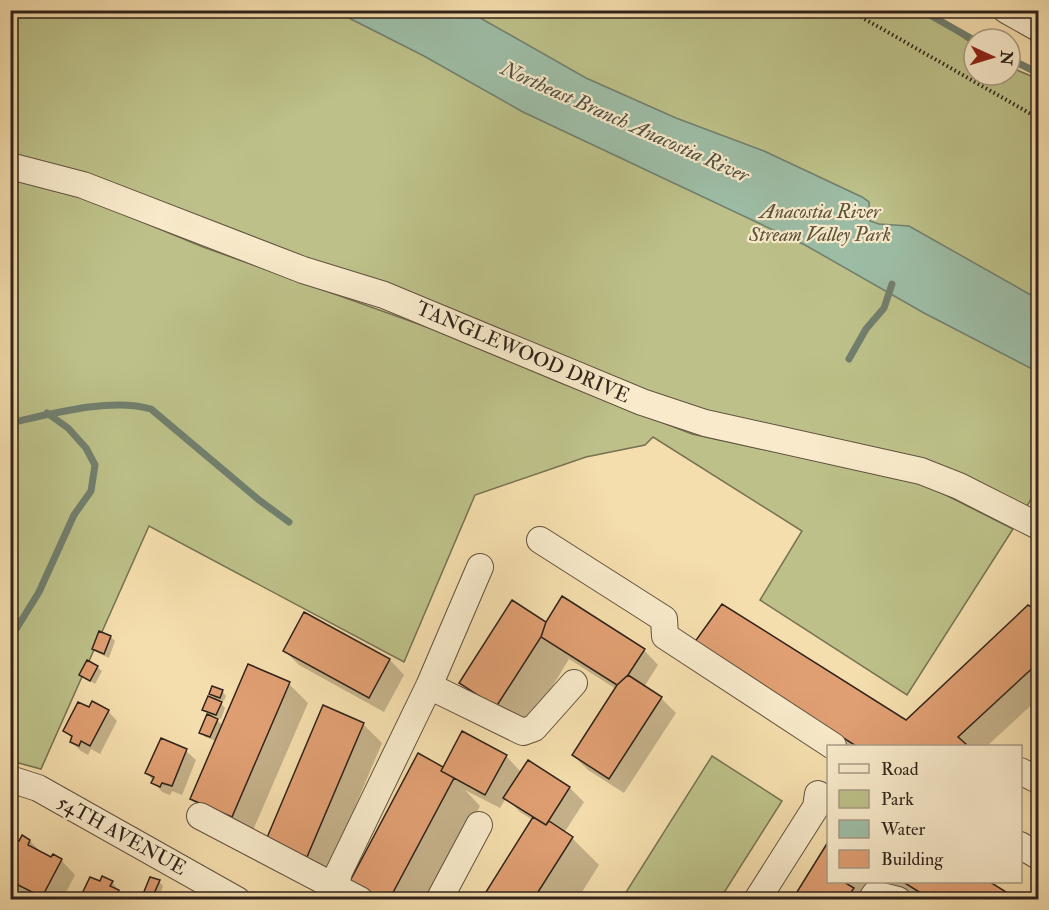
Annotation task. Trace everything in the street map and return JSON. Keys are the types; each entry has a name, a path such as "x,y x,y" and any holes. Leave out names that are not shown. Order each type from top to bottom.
{"street":[{"path":"1006,10 1038,28"},
{"name":"TANGLEWOOD DRIVE","path":"10,165 83,185 292,266 384,295 642,402 705,423 921,471 959,486 1038,526"},
{"path":"540,540 664,619 665,636 830,745"},
{"path":"334,892 339,872 429,686 480,567"},
{"path":"429,686 523,732 534,728 574,683"},
{"name":"54TH AVENUE","path":"10,779 38,788 237,900"},
{"path":"757,900 816,807 818,794"},
{"path":"200,816 334,892 360,900"},
{"path":"439,900 479,825"},
{"path":"1022,846 1038,856"},
{"path":"871,900 875,894 898,900"}],"path":[{"path":"849,10 1038,118"}],"green space":[{"name":"Anacostia River Stream Valley Park","path":"10,11 932,11 962,37 962,87 1022,87 1022,72 1038,79 1038,492 1036,491 1024,511 759,427 662,399 11,154"},
{"path":"11,178 65,190 203,247 438,331 561,383 692,434 888,472 932,488 1013,529 907,695 760,600 802,531 653,437 645,445 586,457 475,495 404,662 149,526 41,769 11,761"},
{"path":"712,756 782,801 720,899 626,899 623,897"}],"water":[{"name":"Northeast Branch Anacostia River","path":"335,11 468,11 586,78 676,118 764,151 862,197 869,202 870,221 879,224 909,226 1038,299 1038,372 924,313 805,245 523,112 424,56"}],"building":[{"path":"562,596 645,649 628,675 617,685 541,637 546,622"},
{"path":"512,600 546,622 541,637 496,707 459,683"},
{"path":"1038,600 1038,663 958,737 965,745 854,745 694,643 722,604 906,720 1028,605 1033,608"},
{"path":"304,612 390,659 369,698 283,651"},
{"path":"99,631 111,636 104,654 92,649"},
{"path":"87,660 98,666 90,681 79,675"},
{"path":"248,664 290,682 232,817 190,799"},
{"path":"628,675 662,697 609,779 572,755 617,685"},
{"path":"212,686 223,690 220,698 209,694"},
{"path":"208,696 222,702 216,715 202,710"},
{"path":"92,701 109,710 90,746 81,741 79,746 70,742 72,736 63,731 78,702 89,707"},
{"path":"323,705 364,723 307,857 266,840"},
{"path":"207,714 218,719 210,737 199,733"},
{"path":"462,731 507,755 485,795 441,771"},
{"path":"161,738 187,749 172,786 162,783 160,787 151,783 154,777 145,773"},
{"path":"418,753 443,767 441,771 454,778 389,900 380,900 349,883"},
{"path":"528,760 570,787 546,825 503,798"},
{"path":"533,817 546,825 549,821 573,837 533,900 481,900"},
{"path":"22,835 30,840 28,845 51,857 53,854 62,859 42,897 10,881 10,836 19,841"},
{"path":"827,844 827,883 846,883 854,888 846,900 792,900"},
{"path":"102,876 113,881 110,886 119,890 114,900 79,900 90,877 100,881"},
{"path":"150,877 160,880 152,898 143,894"},
{"path":"905,883 992,883 1019,900 932,900"}],"waterway":[{"path":"921,10 962,33"},
{"path":"1022,65 1038,73"},
{"path":"849,359 866,329 884,308 892,284"},
{"path":"10,423 62,411 100,406 118,405 151,409 259,500 289,522"},
{"path":"10,639 39,592 74,515 91,491 95,465 86,448 68,428 47,413"}]}
